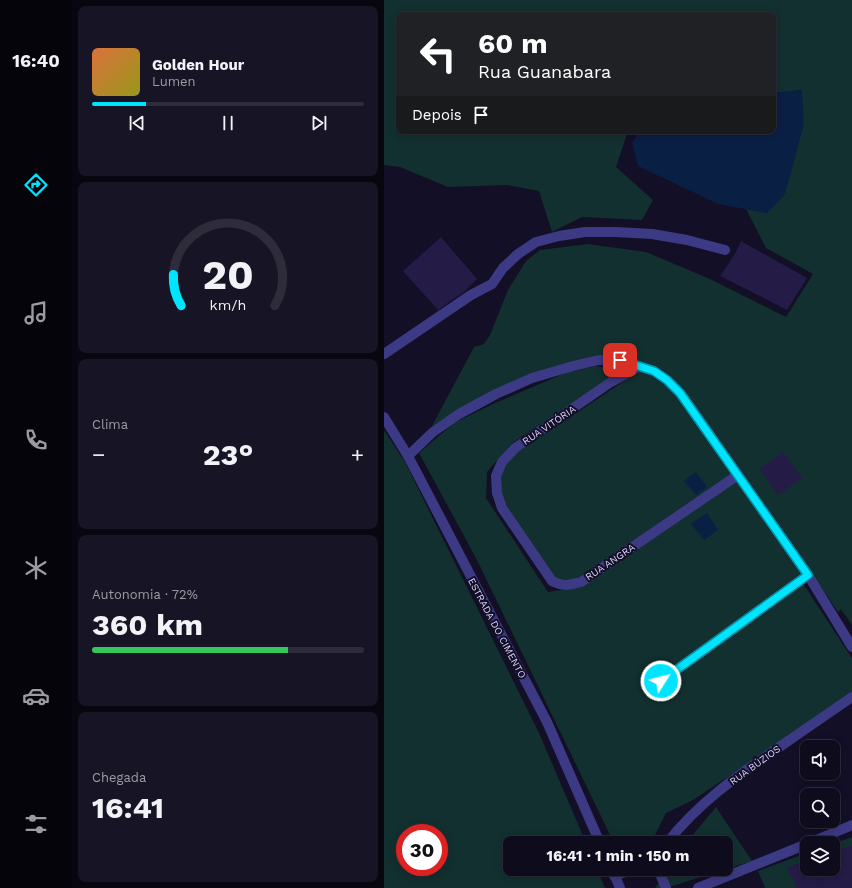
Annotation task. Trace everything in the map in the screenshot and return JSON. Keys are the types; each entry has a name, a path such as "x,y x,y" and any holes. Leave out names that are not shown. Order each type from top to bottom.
{"street":[{"path":"384,354 471,295 492,284 503,268 518,254 536,242 559,236 585,232 616,232 652,234 687,240 725,250"},
{"path":"408,456 433,432 459,414 496,394 532,378 572,366 599,360 620,360 654,371 667,380 680,393 808,575 852,647"},
{"name":"RUA VITÓRIA","path":"502,508 497,492 496,476 502,462 515,448 611,382 640,366"},
{"name":"ESTRADA DO CIMENTO","path":"384,417 408,456 547,722 597,836"},
{"name":"RUA ANGRA","path":"502,508 552,581 560,585 569,585 581,582 738,475"},
{"path":"661,681 808,575"},
{"name":"RUA BÚZIOS","path":"672,836 678,828 701,806 745,771 852,698"},
{"path":"825,836 852,825"},
{"path":"698,888 800,846"},
{"path":"615,876 620,888"},
{"path":"661,876 666,888"}],"green space":[{"path":"384,0 852,0 852,625 841,609 838,612 813,575 657,368 604,354 510,383 432,426 474,347 484,344 490,335 508,290 526,261 540,250 588,244 646,252 710,279 786,317 813,274 766,248 746,209 767,213 802,90 776,93 776,12 396,12 396,134 627,134 616,167 653,200 642,220 582,217 552,232 539,191 507,185 448,187 400,167 384,165"},
{"path":"597,366 621,371 512,443 487,472 486,498 548,592 581,587 737,480 803,575 754,609 646,691 656,693 657,686 802,582 852,658 852,694 693,800 666,813 654,836 611,836 477,560 419,453 454,423 495,403 568,372"},
{"path":"641,370 656,378 671,389 731,474 576,579 560,584 524,535 506,507 498,484 499,475 503,467 516,453"},
{"path":"384,430 405,462 539,733 583,836 503,836 503,876 600,876 605,888 384,888"},
{"path":"716,807 752,861 733,867 733,836 692,836"},
{"path":"852,837 852,888 765,888 758,871 800,856 800,876 840,876 840,841"},
{"path":"663,876 704,876 666,888 655,888"}],"water":[{"path":"802,90 804,124 785,194 767,213 718,204 638,166 632,143 637,134 776,134 776,93"},
{"path":"696,472 707,487 696,495 684,481"},
{"path":"707,513 718,530 704,540 691,524"}],"building":[{"path":"441,237 477,279 465,291 438,310 403,271"},
{"path":"741,241 807,278 787,310 720,276 735,254"},
{"path":"783,452 802,478 778,495 760,469"},
{"path":"852,846 852,888 797,888 787,867 800,863 800,876 840,876 840,850"}],"route":[{"path":"620,360 654,371 667,380 680,393 808,575 661,681"}]}
